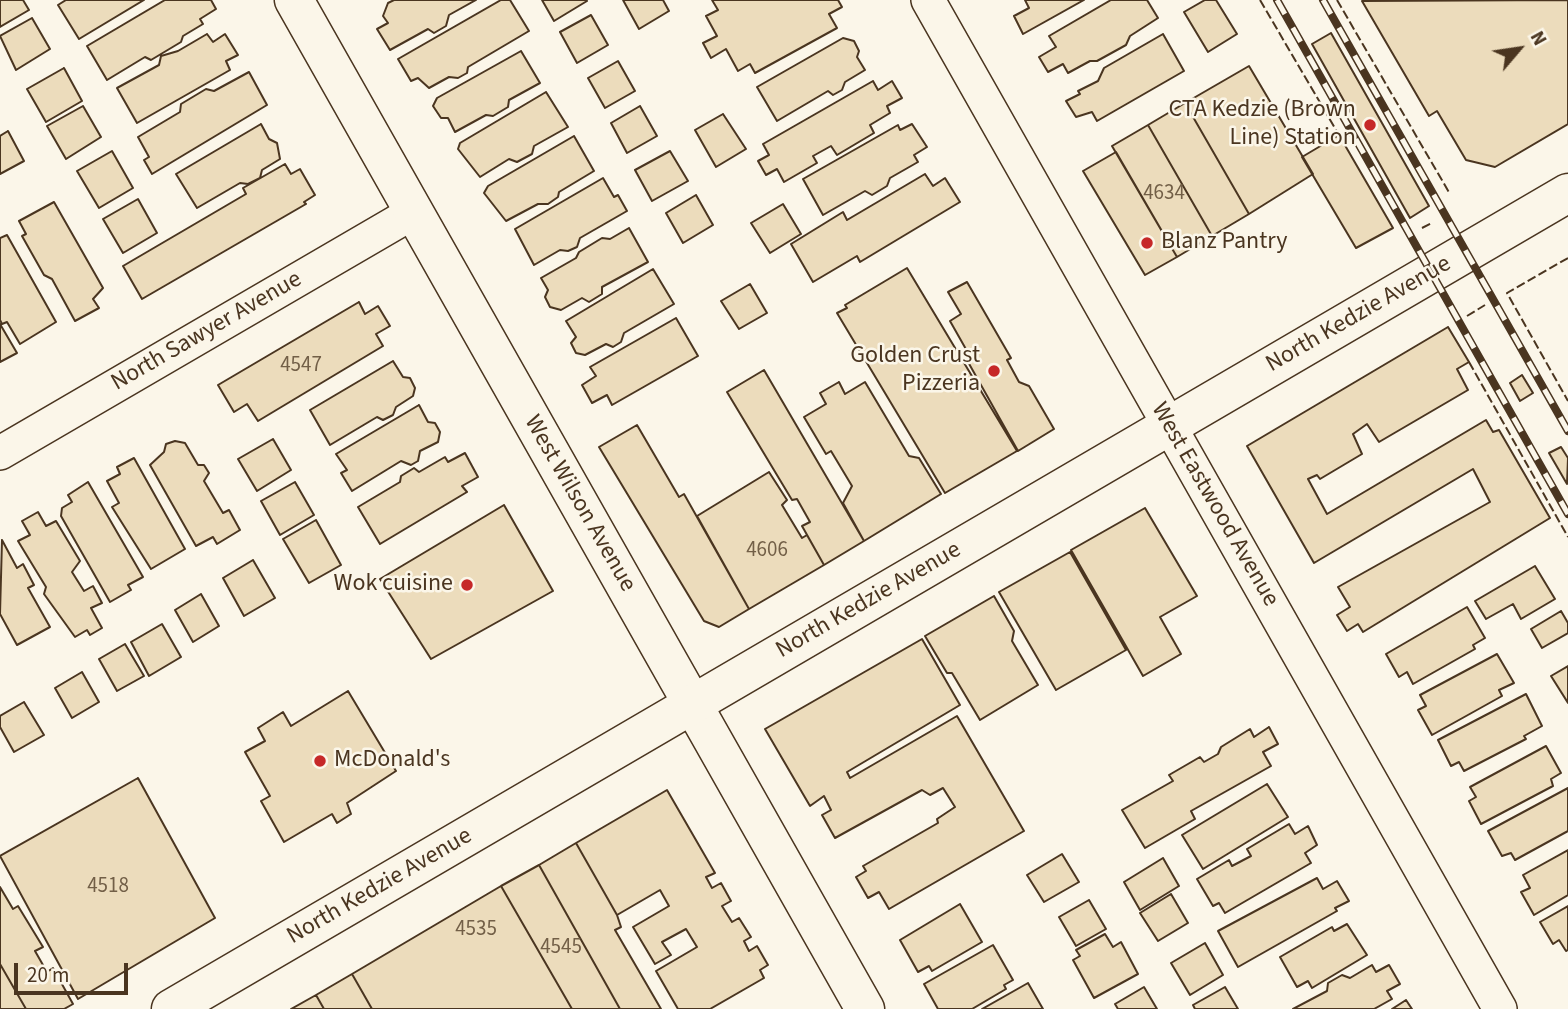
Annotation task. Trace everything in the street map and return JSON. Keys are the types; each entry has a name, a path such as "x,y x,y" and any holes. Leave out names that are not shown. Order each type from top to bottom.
{"main road":[{"name":"West Wilson Avenue","path":"294,0 865,1009"},
{"name":"North Kedzie Avenue","path":"171,1009 1568,192"}],"street":[{"name":"West Eastwood Avenue","path":"928,0 1500,1009"},
{"name":"North Sawyer Avenue","path":"0,453 414,212"}],"building":[{"path":"0,0 23,0 29,10 0,27"},
{"path":"66,0 144,0 79,39 58,5"},
{"path":"165,0 211,0 216,9 200,19 203,24 183,36 181,42 151,60 145,57 107,80 87,46"},
{"path":"394,0 476,0 449,15 446,26 434,33 428,29 390,50 377,29 388,23 383,16 388,3"},
{"path":"501,0 510,0 529,31 468,67 467,73 458,78 449,77 429,88 418,78 411,81 398,59"},
{"path":"542,0 586,0 587,1 554,21"},
{"path":"623,0 663,0 669,11 639,29"},
{"path":"712,0 838,0 842,7 829,14 837,28 755,73 750,64 738,71 726,49 711,58 703,43 717,36 706,16 718,10"},
{"path":"1025,0 1084,0 1023,34 1014,16 1029,8"},
{"path":"1111,0 1147,0 1158,18 1130,36 1126,45 1097,61 1090,61 1068,73 1063,64 1048,72 1039,57 1056,47 1049,36"},
{"path":"1205,0 1216,0 1237,34 1208,52 1184,12"},
{"path":"1568,0 1568,124 1495,167 1466,160 1437,111 1429,116 1362,1"},
{"path":"591,15 608,45 577,63 560,32"},
{"path":"32,18 50,49 16,70 0,36"},
{"name":"CTA Kedzie (Brown Line) Station","path":"1331,33 1429,206 1410,218 1312,44"},
{"path":"207,34 213,42 225,34 238,55 226,61 230,70 137,123 117,88 159,65 161,56 178,51"},
{"path":"1163,34 1184,71 1097,121 1092,112 1076,117 1066,101 1080,94 1078,91 1098,81 1104,68"},
{"path":"843,38 854,41 859,51 857,57 865,70 845,82 842,90 833,95 828,91 777,121 757,87"},
{"path":"521,51 540,83 509,100 508,107 493,116 486,115 455,132 448,118 441,118 433,106 437,98"},
{"path":"618,61 635,91 605,108 588,78"},
{"path":"1249,66 1313,174 1249,214 1185,103"},
{"path":"64,68 82,101 46,122 27,89"},
{"path":"249,72 267,105 152,174 144,160 149,157 138,137 180,112 181,104 206,89 214,91"},
{"path":"873,81 878,90 892,81 902,98 887,106 890,113 870,125 874,133 837,155 831,146 813,156 817,163 784,182 777,169 766,175 758,161 769,155 763,144"},
{"path":"546,92 568,127 534,146 532,154 517,162 509,159 480,177 458,149 460,143"},
{"path":"1185,103 1249,214 1212,236 1148,125"},
{"path":"83,106 101,137 66,159 47,126"},
{"path":"640,106 657,136 627,153 611,123"},
{"path":"723,114 746,149 716,167 695,130"},
{"path":"261,124 269,139 277,143 280,159 262,170 260,178 248,184 240,183 197,208 176,174"},
{"path":"912,124 927,147 914,155 918,162 890,178 887,186 872,195 865,191 823,215 803,179 898,125 900,130"},
{"path":"1148,125 1212,236 1177,257 1112,146"},
{"path":"8,131 24,161 0,174 0,136"},
{"path":"1339,135 1393,228 1356,248 1302,157"},
{"path":"574,136 594,171 559,192 558,197 548,204 538,204 506,221 484,193 488,186"},
{"path":"112,151 133,188 99,208 77,171"},
{"path":"670,151 688,181 652,201 635,170"},
{"path":"1116,152 1177,257 1145,275 1083,171"},
{"path":"285,164 291,174 300,169 315,195 304,202 306,204 142,299 123,266 246,194 243,188"},
{"path":"925,174 933,186 945,178 960,202 860,262 857,256 813,282 791,244 843,212 847,220"},
{"path":"603,178 614,197 618,195 627,211 580,238 577,247 568,251 560,250 534,265 515,229"},
{"path":"696,195 713,225 683,243 666,213"},
{"path":"138,199 157,233 123,253 103,219"},
{"path":"54,202 103,288 93,299 99,308 75,321 52,279 44,275 22,236 26,234 19,221"},
{"path":"783,204 801,234 770,253 751,223"},
{"path":"629,228 648,262 602,287 602,294 589,302 582,298 561,310 550,307 545,297 548,290 541,278 576,258 579,252 602,238 610,239"},
{"path":"7,235 56,322 20,344 7,322 2,324 0,320 0,238"},
{"path":"907,268 1017,451 945,493 837,313 847,308 845,305"},
{"path":"653,269 674,304 624,333 621,342 613,347 606,344 585,355 576,353 571,343 576,337 566,321"},
{"name":"Golden Crust Pizzeria","path":"967,282 1011,358 1007,360 1019,382 1029,386 1054,429 1018,451 963,353 967,351 950,321 961,314 948,292"},
{"path":"750,284 767,313 739,329 721,301"},
{"path":"359,302 365,314 378,306 390,326 376,334 383,346 258,421 247,404 234,412 218,385"},
{"path":"676,318 698,356 612,405 607,395 592,403 582,385 596,376 590,367"},
{"path":"0,324 17,353 0,362"},
{"path":"1448,327 1469,362 1457,369 1468,390 1379,442 1367,424 1353,434 1362,454 1320,479 1317,475 1308,479 1327,514 1486,420 1493,432 1499,430 1550,518 1363,632 1358,624 1347,631 1337,615 1350,607 1338,587 1490,502 1473,469 1314,563 1247,446"},
{"path":"393,361 403,377 410,378 415,388 413,396 396,407 393,415 383,420 377,417 330,445 310,410"},
{"path":"764,370 864,541 824,565 802,526 810,522 797,499 792,500 727,392"},
{"path":"1522,375 1533,393 1520,401 1510,383"},
{"path":"839,382 845,394 865,382 909,456 919,458 941,494 864,541 843,503 852,486 831,451 826,454 804,417 826,404 820,393"},
{"path":"419,405 428,422 435,423 440,432 438,442 420,451 418,461 411,465 401,461 352,491 341,473 347,470 336,454"},
{"path":"637,425 679,497 684,494 749,609 719,627 704,621 599,447"},
{"path":"273,439 291,470 257,491 238,459"},
{"path":"175,441 185,443 198,465 204,465 209,473 204,481 223,513 229,510 240,530 217,544 213,537 196,546 150,465 164,452 166,444"},
{"path":"1561,447 1568,458 1567,484 1549,453"},
{"path":"465,453 478,477 462,486 467,492 380,544 358,507 400,482 401,476 414,468 419,472 445,457 448,462"},
{"path":"134,458 185,549 151,569 112,507 119,503 107,481 120,474 117,467"},
{"path":"769,472 787,500 782,505 802,538 807,535 824,565 749,609 697,516"},
{"path":"88,482 143,577 128,585 131,590 110,602 61,516 62,508 72,502 68,495"},
{"path":"295,482 314,515 280,535 261,501"},
{"name":"Wok cuisine","path":"504,505 553,591 431,659 380,579"},
{"path":"1145,508 1197,596 1160,617 1181,654 1143,676 1071,550"},
{"path":"38,512 46,526 56,521 80,561 72,572 84,591 93,586 102,603 91,608 102,628 90,635 87,630 75,637 44,594 46,587 18,541 30,535 22,521"},
{"path":"316,520 341,565 309,583 283,539"},
{"path":"2,540 17,568 23,564 34,585 28,588 50,627 17,645 0,614"},
{"path":"1070,552 1126,650 1056,690 999,592"},
{"path":"253,560 275,598 244,616 223,578"},
{"path":"1535,566 1555,599 1521,619 1513,604 1486,619 1475,601"},
{"path":"201,594 219,626 193,642 175,610"},
{"path":"994,596 1014,631 1012,641 1038,685 980,720 952,673 947,673 925,636"},
{"path":"1467,607 1485,638 1473,645 1475,649 1413,684 1407,672 1399,677 1386,654"},
{"path":"1561,611 1568,623 1568,633 1542,648 1531,629"},
{"path":"162,624 181,657 149,676 131,642"},
{"path":"922,639 960,705 847,772 850,778 957,716 1024,831 889,909 879,892 868,898 856,877 866,871 863,866 938,823 937,819 955,807 943,788 930,795 922,790 835,838 822,815 831,810 824,796 810,806 765,729"},
{"path":"125,644 144,676 117,691 99,659"},
{"path":"1497,654 1514,683 1499,690 1502,696 1432,735 1418,710 1426,706 1420,695"},
{"path":"1568,666 1568,703 1551,676"},
{"path":"82,672 99,702 72,718 55,688"},
{"name":"McDonald's","path":"348,691 396,771 347,803 351,814 337,823 332,814 284,842 261,801 270,796 245,752 265,741 258,728 283,712 291,726"},
{"path":"1526,694 1542,726 1524,736 1526,739 1464,771 1459,762 1451,766 1438,740"},
{"path":"24,702 44,735 14,752 0,727 0,716"},
{"path":"1269,727 1278,744 1263,752 1271,766 1191,811 1195,819 1145,848 1122,810 1173,781 1169,775 1200,757 1204,762 1218,754 1221,747 1250,729 1254,737"},
{"path":"1546,746 1561,773 1551,779 1553,786 1481,824 1469,801 1476,797 1470,787"},
{"path":"138,778 215,918 78,999 0,856"},
{"path":"1267,784 1288,817 1203,869 1182,835"},
{"path":"1568,788 1568,831 1515,860 1511,853 1502,856 1488,831"},
{"path":"667,790 715,873 706,877 712,888 721,883 731,901 722,906 732,922 739,918 751,937 744,941 749,951 757,946 768,965 760,970 764,978 710,1009 678,1009 656,971 697,947 686,929 662,942 671,955 655,964 633,927 669,906 660,890 617,915 576,843"},
{"path":"1289,824 1295,834 1308,826 1317,845 1305,853 1311,863 1225,913 1219,903 1213,906 1197,879 1229,860 1232,866 1251,856 1247,849"},
{"path":"576,843 617,915 621,927 615,930 661,1009 620,1009 539,865"},
{"path":"1568,850 1568,895 1534,915 1521,892 1530,888 1523,875"},
{"path":"1062,854 1079,882 1044,902 1027,875"},
{"path":"1163,858 1179,886 1140,910 1124,882"},
{"path":"539,865 620,1009 572,1009 501,886"},
{"path":"1317,878 1323,889 1337,881 1349,901 1335,908 1337,911 1238,967 1218,931"},
{"path":"501,886 572,1009 372,1009 352,974"},
{"path":"0,887 13,909 18,906 43,947 35,951 47,972 53,968 73,1004 64,1009 26,1009 0,964"},
{"path":"1171,894 1188,923 1158,941 1140,913"},
{"path":"1089,900 1106,929 1076,946 1059,917"},
{"path":"960,904 982,942 932,971 929,966 918,972 900,940"},
{"path":"1568,906 1566,951 1559,940 1553,944 1540,922"},
{"path":"1347,924 1367,955 1312,988 1308,981 1297,987 1280,957 1332,927 1334,931"},
{"path":"1105,934 1113,947 1121,942 1138,974 1094,998 1073,960 1080,956 1076,950"},
{"path":"1205,943 1223,975 1190,995 1171,963"},
{"path":"993,945 1013,980 1004,985 1006,989 972,1009 938,1009 924,984"},
{"path":"0,964 26,1009 0,1009"},
{"path":"1372,965 1376,972 1389,965 1400,984 1387,991 1392,999 1374,1009 1293,1009 1327,991 1328,983 1342,975 1350,978"},
{"path":"352,974 372,1009 324,1009 316,995"},
{"path":"1028,983 1043,1009 982,1009"},
{"path":"1144,987 1157,1009 1118,1009 1115,1004"},
{"path":"1225,987 1238,1009 1195,1009 1193,1005"},
{"path":"316,995 324,1009 291,1009"},
{"path":"1406,1000 1412,1009 1392,1009"}],"railway":[{"path":"1277,0 1568,514"},
{"path":"1323,0 1568,431"}],"fence":[{"path":"1260,0 1339,135"},
{"path":"1337,0 1450,194"},
{"path":"1422,228 1432,223"},
{"path":"1568,258 1507,293 1568,401"},
{"path":"1467,316 1485,305"},
{"path":"1469,362 1568,537"}],"place":[{"name":"CTA Kedzie (Brown Line) Station","path":"1370,125"},
{"name":"Blanz Pantry","path":"1147,243"},
{"name":"Golden Crust Pizzeria","path":"994,371"},
{"name":"Wok cuisine","path":"467,585"},
{"name":"McDonald's","path":"320,761"}]}
